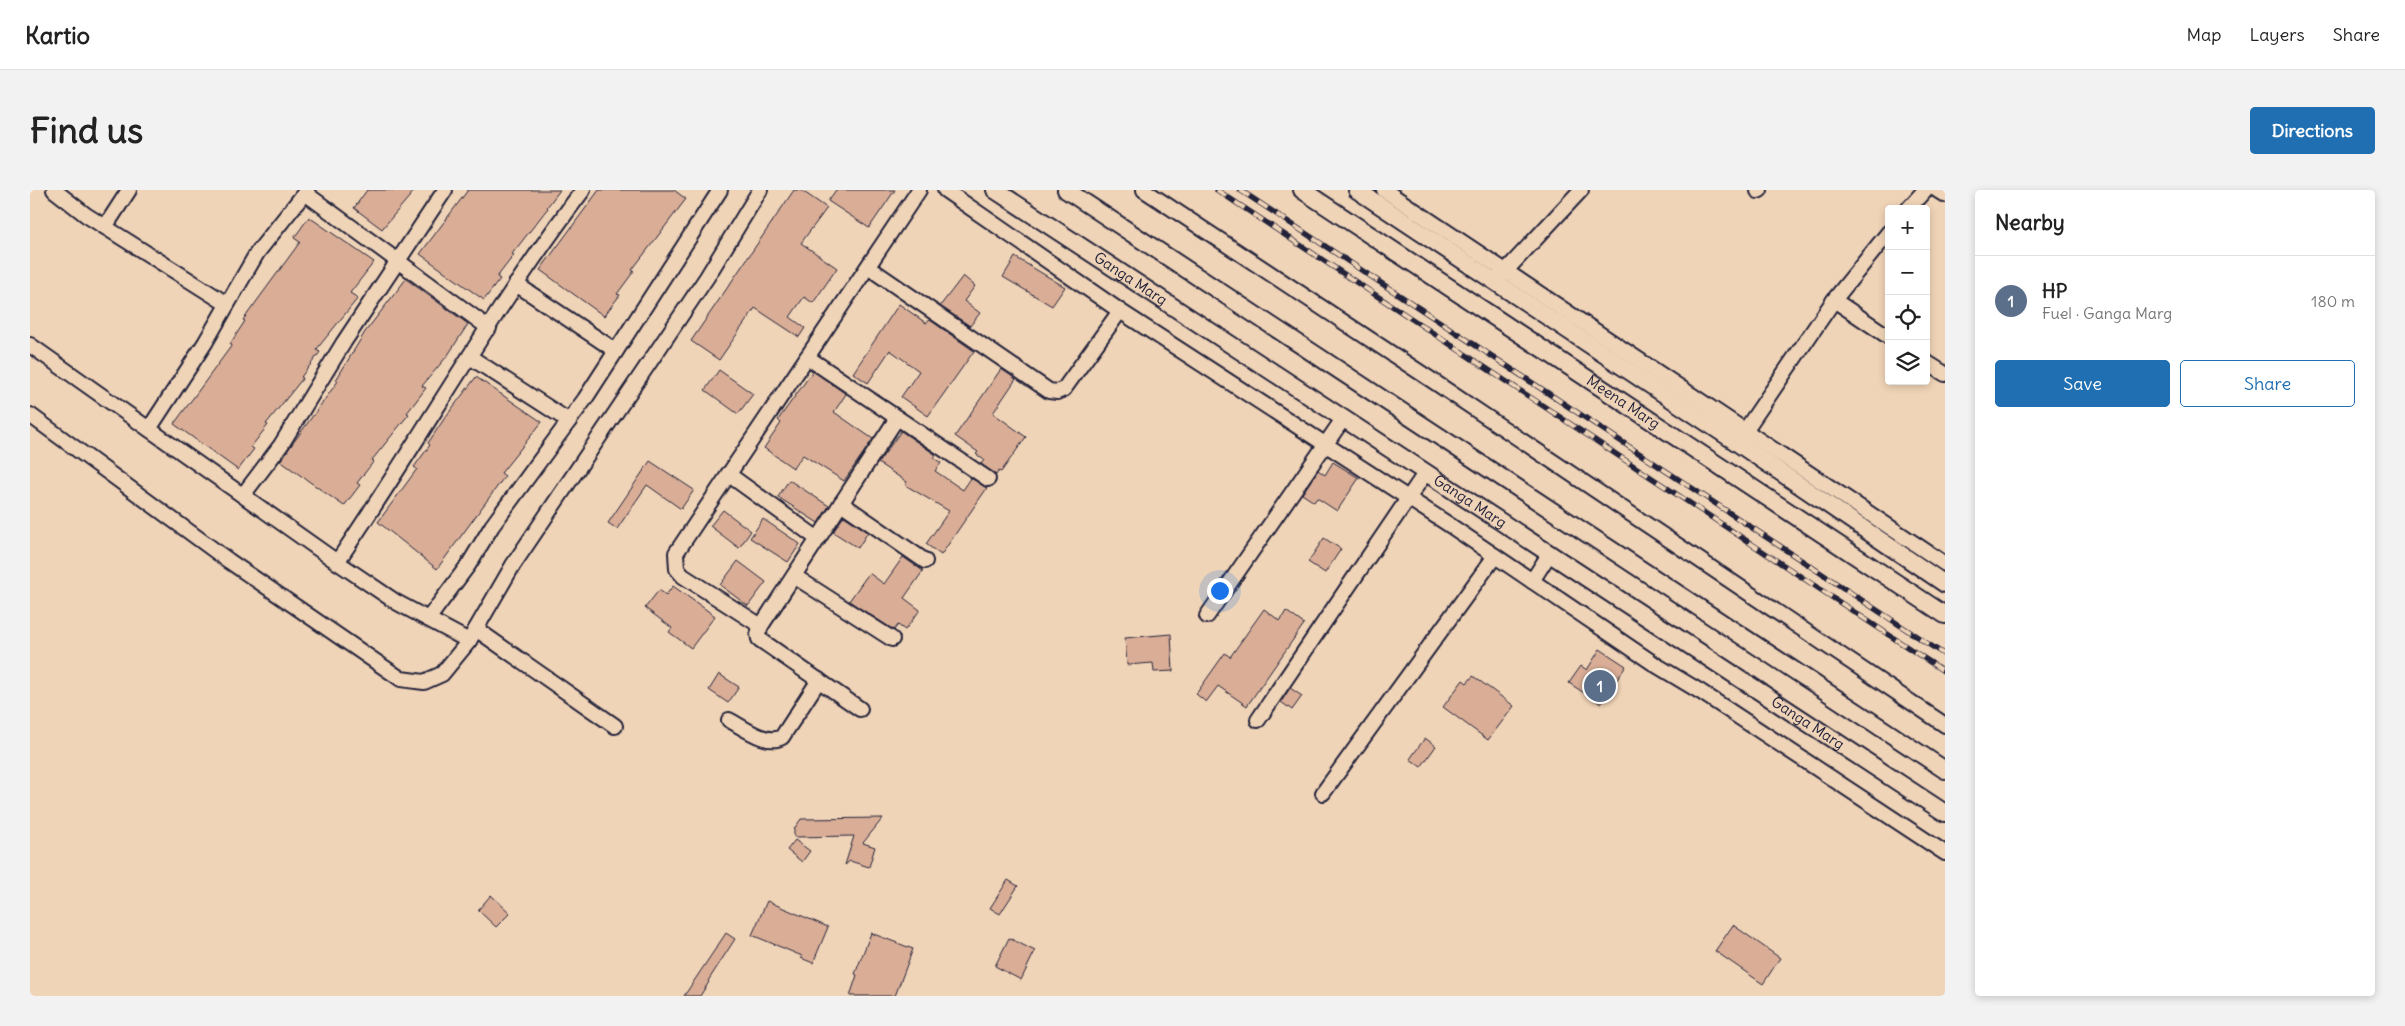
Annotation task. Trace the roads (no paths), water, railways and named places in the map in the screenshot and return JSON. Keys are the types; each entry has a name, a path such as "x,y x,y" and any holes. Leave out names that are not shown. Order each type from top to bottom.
{"street":[{"path":"54,190 105,226 226,304"},
{"path":"105,226 129,190"},
{"path":"243,495 280,445 445,190"},
{"path":"337,562 384,492 516,284 583,190"},
{"path":"428,619 469,564 492,526 569,421 720,190"},
{"path":"30,415 229,561 401,679 424,682 442,674 473,635 513,565 708,277 760,190"},
{"path":"761,626 683,576 677,569 676,553 919,190"},
{"path":"945,190 1120,311 1496,556 1656,665 1702,692 1945,853"},
{"name":"Ganga Marg","path":"995,190 1945,813"},
{"path":"1066,190 1945,770"},
{"path":"1144,190 1945,725"},
{"name":"Meena Marg","path":"1302,190 1945,615"},
{"name":"Meena Marg","path":"1357,190 1500,276 1741,436 1945,584"},
{"path":"1384,190 1500,276 1581,190"},
{"path":"1912,205 1925,190"},
{"path":"1937,190 1945,195"},
{"path":"149,429 205,343 257,253 306,192 434,290 489,328"},
{"path":"1885,237 1834,300 1741,436 1945,564"},
{"path":"868,267 1049,391 1057,392 1064,389 1120,311"},
{"path":"516,284 616,351"},
{"path":"1834,300 1885,334"},
{"path":"30,346 396,602 428,619 473,635 615,726"},
{"path":"470,357 569,421"},
{"path":"807,357 988,479"},
{"path":"1930,365 1945,374"},
{"path":"860,709 759,639 758,634 761,626 897,418"},
{"path":"1207,616 1343,419"},
{"path":"1258,720 1426,472"},
{"path":"728,474 818,539"},
{"path":"841,504 925,561"},
{"path":"1532,581 1550,553"},
{"path":"1323,793 1496,556"},
{"path":"794,576 892,639"},
{"path":"729,720 769,740 776,741 782,738 819,680"}],"railway":[{"path":"1217,190 1945,672"},
{"path":"1240,190 1945,655"}],"place":[{"name":"HP","path":"1600,686"}]}
